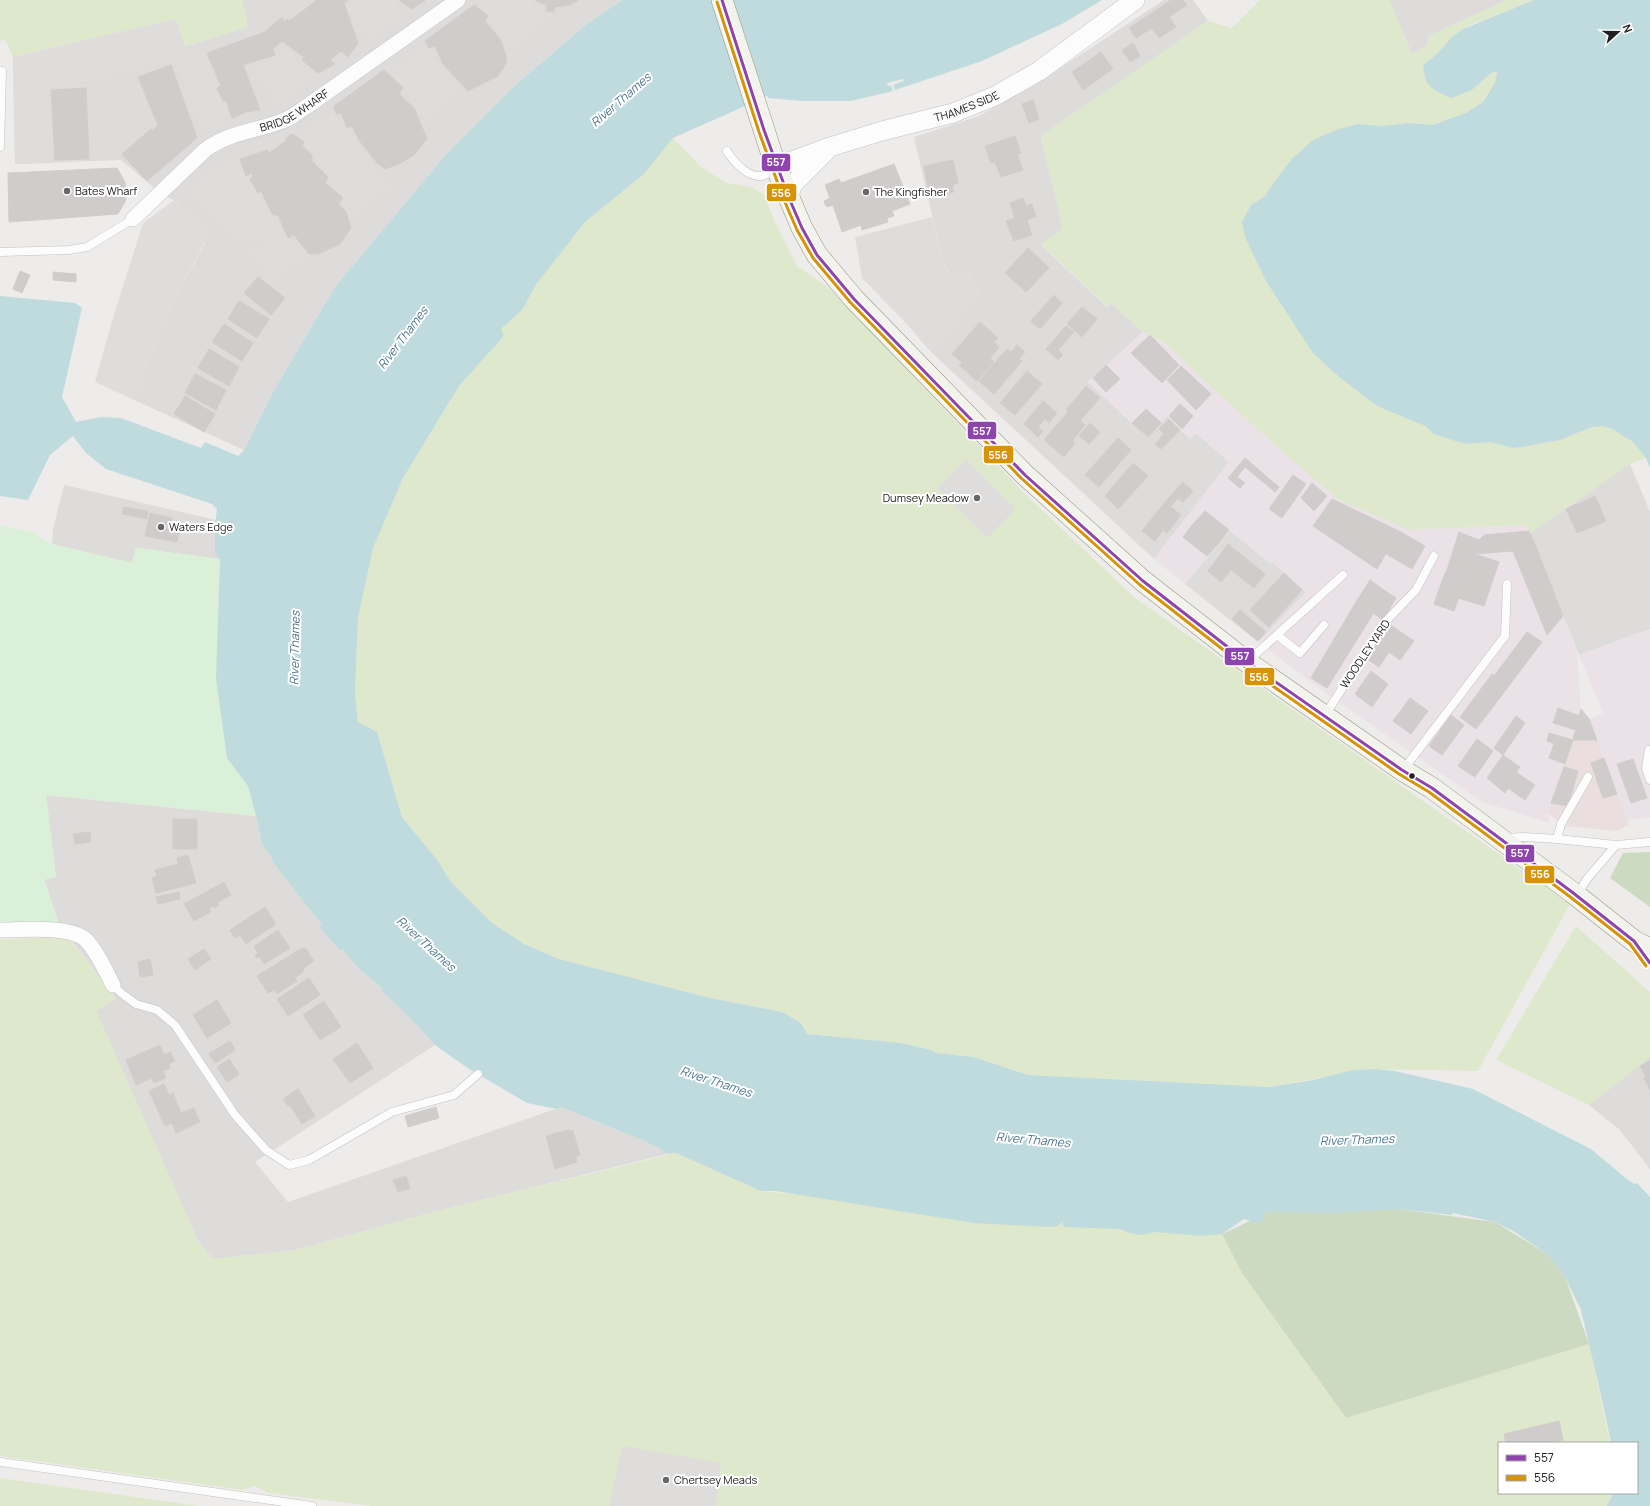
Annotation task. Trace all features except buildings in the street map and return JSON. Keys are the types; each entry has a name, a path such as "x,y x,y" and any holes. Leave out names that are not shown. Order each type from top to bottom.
{"main road":[{"path":"722,0 776,167 802,228 817,255 854,299 1025,475 1143,581 1247,662 1402,770 1432,788 1577,896 1642,945 1650,963"}],"street":[{"name":"BRIDGE WHARF","path":"133,219 205,150 215,143 235,135 285,120 306,107 458,0"},
{"name":"THAMES SIDE","path":"776,167 830,146 954,113 994,96 1039,71 1135,0"},
{"path":"789,198 792,185 830,146"},
{"path":"0,930 66,931 85,939 95,952 113,985"}],"lane":[{"path":"0,147 2,71"},
{"path":"726,151 738,166 755,175 763,176 776,167"},
{"path":"0,252 69,250 87,246 133,219"},
{"name":"WOODLEY YARD","path":"1325,716 1385,622 1416,590 1434,556"},
{"path":"1247,662 1343,575"},
{"path":"1402,770 1505,636 1507,584"},
{"path":"1277,635 1300,653 1324,625"},
{"path":"1649,750 1646,768 1650,780"},
{"path":"1556,839 1561,824 1588,777"},
{"path":"1498,838 1522,837 1556,839 1616,845 1650,842"},
{"path":"1577,896 1587,879 1616,845"},
{"path":"113,985 136,1004 157,1010 175,1026 235,1115 266,1150 290,1165 309,1160 392,1112 454,1096 478,1074"},
{"path":"0,1462 312,1506"}],"shaded area":[{"path":"242,0 622,0 587,24 512,88 448,152 335,287 273,392 244,450 132,399 171,306 205,243 179,203 160,193 121,160 15,164 13,57 186,46 248,27"},
{"path":"354,0 393,0 405,14 369,38 346,6"},
{"path":"490,0 531,0 545,20 511,47 482,6"},
{"path":"1164,0 1193,0 1208,21 1041,136 1063,229 1041,245 1107,307 1111,303 1143,332 1088,382 1147,437 1167,416 1190,439 1196,433 1229,462 1154,559 930,351 980,291 968,273 957,282 943,263 914,137 979,116 1033,86"},
{"path":"1389,0 1506,0 1427,37 1427,45 1412,54"},
{"path":"175,19 189,55 203,50 229,119 203,131 176,59 85,82 50,88 52,163 15,164 13,57"},
{"path":"426,48 460,92 426,118 391,71"},
{"path":"288,49 310,80 279,103 255,71"},
{"path":"334,112 390,186 354,214 300,136"},
{"path":"235,156 288,238 306,261 296,268 293,263 272,280 250,253 264,244 258,234 242,244 190,190"},
{"path":"174,200 211,230 171,306 132,399 95,382 112,321 143,223"},
{"path":"932,217 943,264 957,282 968,273 980,291 930,351 906,323 862,278 855,237"},
{"path":"1143,332 1161,340 1259,431 1337,499 1408,530 1527,525 1577,651 1581,709 1573,740 1548,813 1549,823 1482,802 1323,691 1258,642 1306,592 1272,562 1271,564 1230,531 1185,584 1154,559 1229,462 1196,433 1190,439 1167,416 1148,437 1088,382"},
{"name":"Dumsey Meadow","path":"966,459 1016,509 987,538 937,488"},
{"path":"1630,464 1650,512 1650,629 1579,655 1530,533"},
{"path":"64,485 216,520 215,551 220,559 136,548 132,563 52,544 53,529"},
{"path":"1229,530 1270,563 1272,561 1307,592 1258,642 1185,584"},
{"path":"1650,629 1650,818 1627,820 1589,719 1603,713 1579,655"},
{"path":"1581,709 1589,719 1629,825 1617,831 1564,826 1548,813 1573,740"},
{"path":"46,795 256,816 262,844 273,859 271,860 323,926 319,927 342,949 358,968 383,989 435,1045 255,1162 288,1202 561,1107 642,1140 662,1149 667,1154 445,1209 295,1250 213,1259 198,1241 96,1011 116,999 59,924 44,879 56,877"},
{"path":"1650,1057 1650,1169 1619,1129 1589,1105"},
{"name":"Chertsey Meads","path":"622,1446 721,1463 716,1506 609,1506"}],"green space":[{"path":"0,0 242,0 248,27 186,46 175,19 13,57 5,40 0,41"},
{"path":"1260,0 1389,0 1412,54 1427,45 1427,37 1506,0 1534,0 1468,26 1451,38 1438,53 1423,65 1472,90 1491,73 1497,72 1495,83 1483,102 1466,113 1432,125 1408,123 1383,126 1358,124 1271,188 1264,197 1251,205 1313,353 1339,377 1377,406 1425,426 1434,434 1466,444 1491,442 1512,448 1523,447 1560,440 1592,427 1603,426 1613,429 1632,441 1646,458 1630,464 1530,533 1526,525 1408,530 1337,499 1259,431 1161,340 1143,332 1111,303 1108,307 1041,244 1063,229 1041,136 1208,21 1232,28"},
{"path":"673,138 701,167 727,183 751,187 764,195 775,222 797,266 829,288 1025,494 1134,597 1570,904 1478,1071 1366,1069 1270,1087 1028,1075 974,1057 936,1053 931,1050 901,1043 807,1034 801,1023 782,1012 710,998 559,959 524,944 491,922 451,882 438,861 402,817 377,732 358,722 355,694 358,619 372,548 403,478 459,386 504,336 501,329 523,309 535,286 585,222 644,174"},
{"path":"0,526 32,532 52,544 132,563 136,548 220,559 216,679 227,758 248,786 256,816 46,795 56,877 44,880 59,924 0,925"},
{"path":"1650,852 1650,907 1610,878 1623,853"},
{"path":"1576,926 1650,992 1650,1057 1589,1105 1496,1060"},
{"path":"68,937 116,999 96,1011 198,1241 213,1259 295,1250 445,1209 676,1153 761,1191 1222,1234 1242,1273 1346,1418 1589,1344 1610,1442 1498,1442 1498,1494 1611,1494 1610,1506 716,1506 721,1463 610,1497 609,1506 372,1506 269,1493 254,1486 243,1490 0,1456 0,939"},
{"path":"1398,1209 1495,1222 1547,1254 1565,1277 1589,1344 1346,1418 1242,1273 1222,1234 1269,1212"},
{"path":"0,1478 199,1506 0,1506"}],"water":[{"name":"River Thames","path":"622,0 1102,0 1062,24 982,61 895,90 893,85 904,81 903,79 887,83 888,86 891,85 893,91 851,101 802,101 768,98 768,96 748,103 745,106 673,138 644,174 585,222 535,286 523,309 501,329 504,336 459,386 403,478 373,548 358,618 355,694 358,722 377,732 402,817 438,861 451,882 491,922 524,944 559,959 710,998 782,1012 801,1023 807,1034 901,1043 931,1050 936,1053 974,1057 1028,1075 1270,1087 1313,1080 1353,1070 1376,1069 1395,1071 1473,1089 1591,1149 1628,1180 1634,1184 1637,1183 1650,1197 1650,1506 1607,1506 1613,1494 1638,1494 1638,1442 1611,1442 1581,1310 1565,1277 1547,1254 1513,1231 1495,1222 1453,1213 1452,1215 1398,1209 1337,1213 1269,1212 1264,1214 1263,1221 1256,1223 1244,1219 1222,1234 1201,1236 1154,1232 1142,1235 1119,1229 1064,1227 1062,1222 1057,1226 1048,1227 974,1223 775,1191 761,1191 676,1153 667,1154 661,1149 642,1140 561,1107 557,1109 527,1103 469,1069 435,1045 382,991 383,989 358,968 342,949 340,950 319,927 322,925 271,860 272,858 262,844 248,786 227,758 216,679 220,560 215,552 215,525 217,509 212,504 106,469 86,453 73,436 50,455 28,500 0,496 0,296 75,303 82,308 62,397 76,422 101,417 121,418 201,448 205,442 238,456 244,450 273,392 335,287 448,152 512,88 587,24"},
{"path":"1534,0 1650,0 1650,468 1646,458 1632,441 1613,429 1603,426 1592,427 1560,440 1523,447 1512,448 1491,442 1466,444 1434,434 1425,426 1377,406 1339,377 1313,353 1266,281 1245,237 1242,222 1251,205 1264,197 1293,158 1313,140 1336,130 1358,124 1383,126 1408,123 1432,125 1466,113 1483,102 1495,83 1497,72 1491,73 1472,90 1451,98 1431,87 1426,79 1423,65 1438,53 1451,38 1463,29"}],"transit line":[{"name":"557","path":"722,0 764,130 789,198 802,228 817,255 854,299 1025,475 1143,581 1247,662 1402,770 1432,788 1572,892 1634,941 1650,963"},
{"name":"556","path":"717,2 759,132 784,200 797,230 813,258 850,302 1021,478 1140,585 1244,666 1399,774 1429,792 1569,896 1630,944 1646,966"}],"place":[{"name":"Bates Wharf","path":"67,191"},
{"name":"The Kingfisher","path":"866,192"},
{"name":"Dumsey Meadow","path":"977,498"},
{"name":"Waters Edge","path":"161,527"},
{"name":"Chertsey Meads","path":"666,1480"}]}
